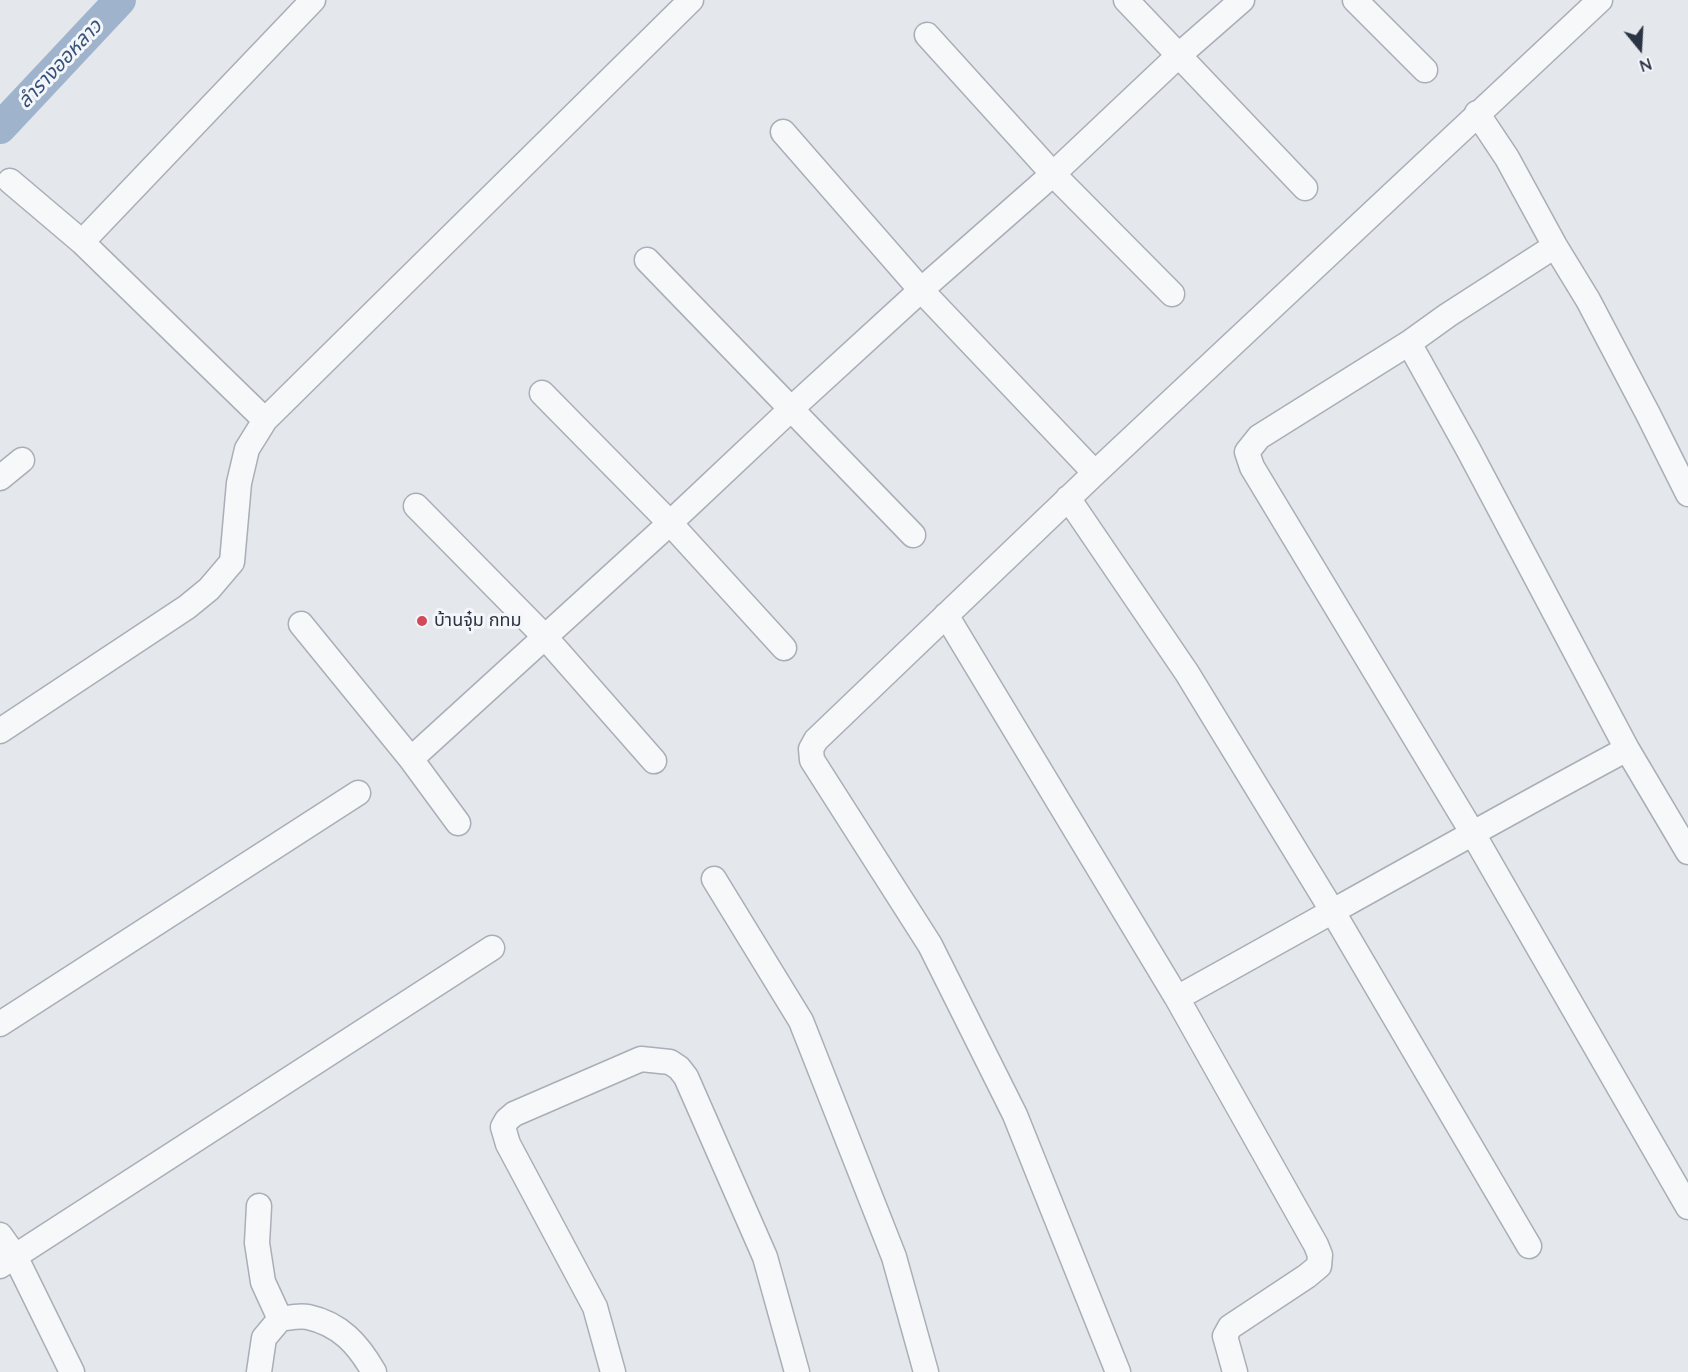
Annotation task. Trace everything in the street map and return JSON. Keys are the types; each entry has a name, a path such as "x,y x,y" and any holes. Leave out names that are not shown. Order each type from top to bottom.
{"street":[{"path":"81,242 313,0"},
{"path":"0,730 187,607 209,589 232,562 239,483 247,449 265,420 690,0"},
{"path":"1126,0 1305,188"},
{"path":"411,759 921,290 1053,174 1178,56 1242,0"},
{"path":"1354,0 1425,70"},
{"path":"1118,1372 1015,1115 930,945 812,760 811,749 816,740 1095,472 1600,0"},
{"path":"927,35 1053,174 1172,294"},
{"path":"1477,113 1507,158 1555,246 1588,300 1688,494"},
{"path":"783,132 921,290 1095,472"},
{"path":"10,182 81,242 265,420"},
{"path":"1555,246 1409,343 1259,437 1247,452 1252,467 1472,832 1688,1207"},
{"path":"648,260 913,535"},
{"path":"1409,343 1627,748 1688,852"},
{"path":"542,393 670,523 783,648"},
{"path":"0,478 22,460"},
{"path":"1068,498 1187,673 1333,912 1528,1246"},
{"path":"416,506 545,637 654,761"},
{"path":"946,615 1177,998 1320,1255 1319,1266 1307,1276 1230,1327 1225,1336 1235,1372"},
{"path":"302,624 411,759 458,823"},
{"path":"1177,998 1472,832 1627,748"},
{"path":"0,1024 358,793"},
{"path":"714,879 801,1021 894,1257 926,1372"},
{"path":"7,1261 492,948"},
{"path":"613,1372 595,1307 508,1144 503,1127 514,1114 641,1059 670,1062 686,1077 765,1257 797,1372"},
{"path":"259,1206 257,1243 263,1282 280,1319"},
{"path":"0,1235 7,1261 72,1372"},
{"path":"259,1372 264,1338 280,1319 306,1316 340,1329 364,1355 374,1372"}],"waterway":[{"name":"ลำรางออหลาว","path":"0,128 120,0"}],"place":[{"name":"บ้านจุ๋ม กทม","path":"422,621"}]}
